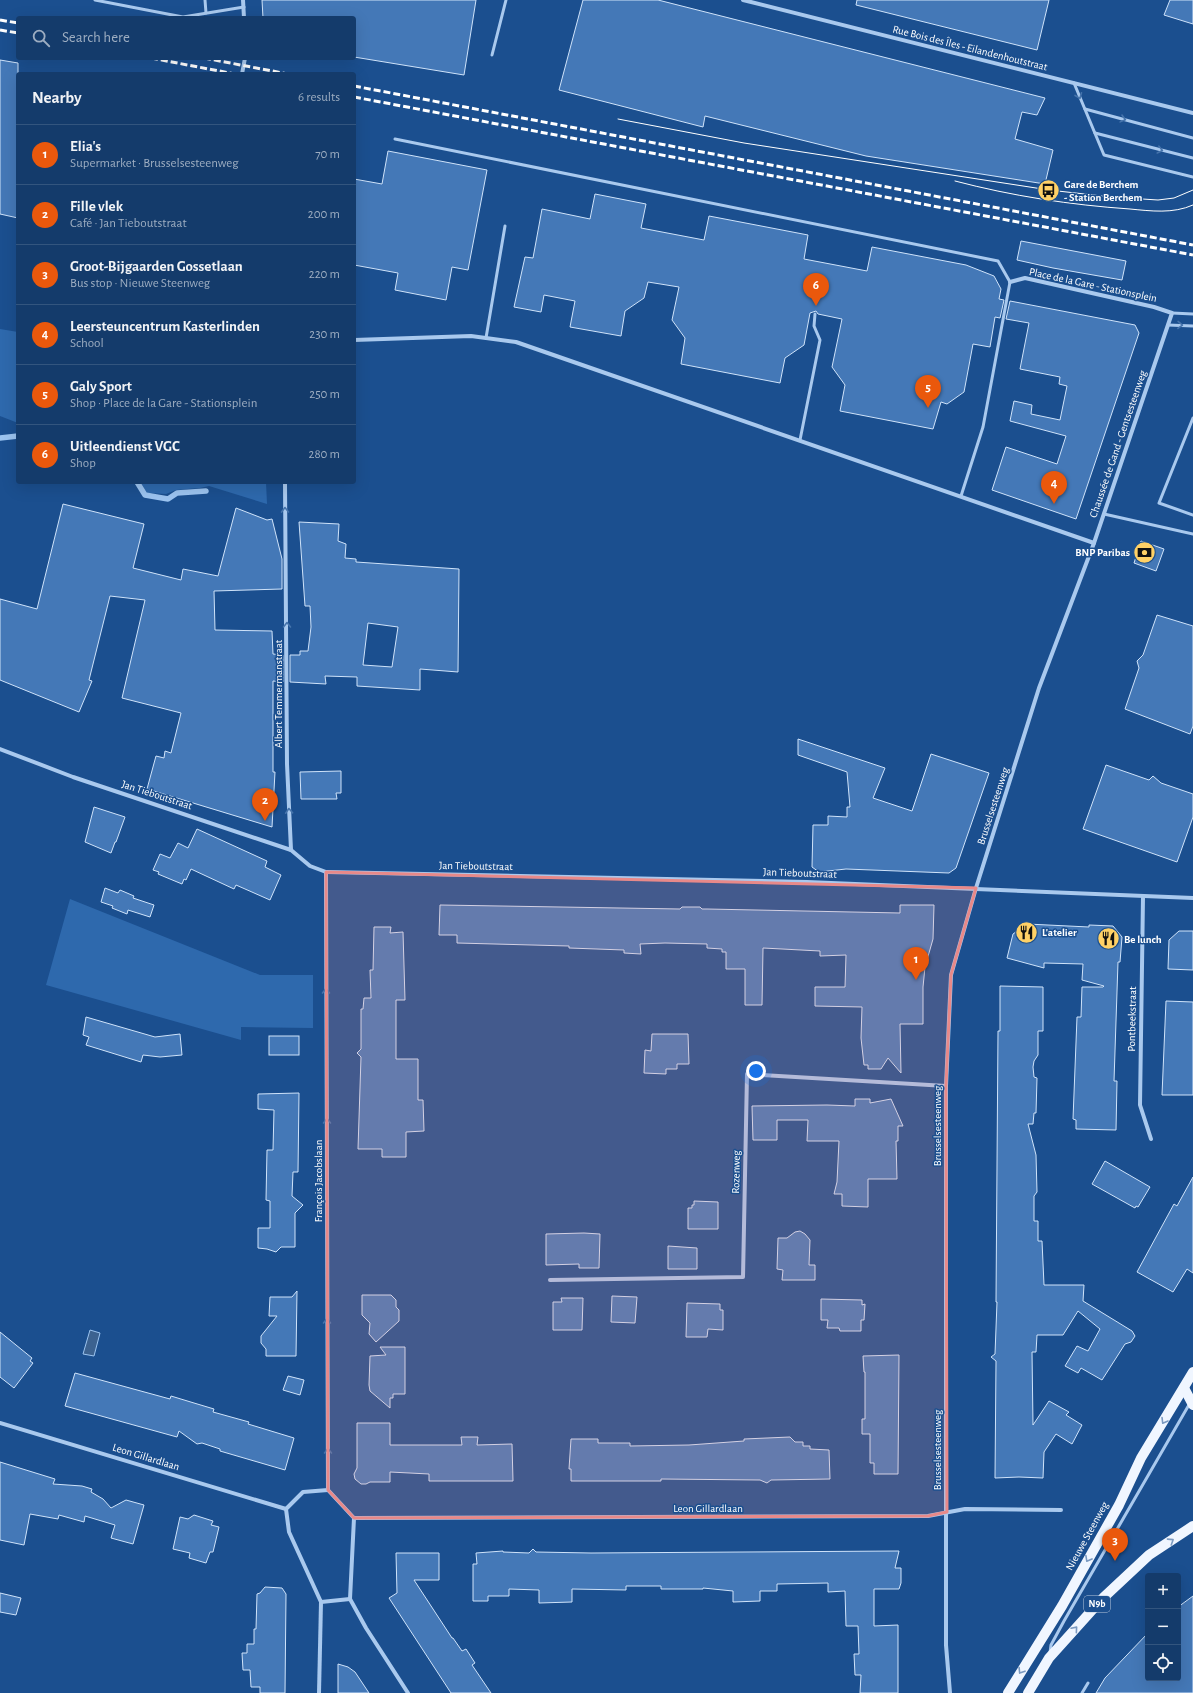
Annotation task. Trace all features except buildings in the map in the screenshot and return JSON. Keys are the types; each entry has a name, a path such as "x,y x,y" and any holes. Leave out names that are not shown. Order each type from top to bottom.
{"main road":[{"name":"Nieuwe Steenweg","path":"1008,1693 1062,1606 1119,1505 1141,1458 1193,1372"},
{"path":"1184,1388 1192,1401"},
{"name":"N9b","path":"1028,1693 1049,1658 1103,1598 1150,1555 1193,1526"}],"street":[{"path":"243,0 244,16"},
{"name":"Rue Bois des Îles - Eilandenhoutstraat","path":"743,0 1193,113"},
{"path":"242,72 244,60"},
{"name":"Place de la Gare - Stationsplein","path":"1010,282 1025,278 1154,307 1172,313"},
{"name":"Chaussée de Gand - Gentsesteenweg","path":"1080,579 1094,543 1172,313"},
{"path":"356,340 471,336 516,342 1094,543"},
{"name":"Albert Temmermanstraat","path":"285,484 287,764 291,850"},
{"name":"Brusselsesteenweg","path":"950,1693 946,1645 946,1086 951,975 976,888 1039,688 1080,579"},
{"name":"Jan Tieboutstraat","path":"0,749 73,777 291,850 310,866 326,872 807,882 976,888"},
{"name":"François Jacobslaan","path":"326,872 328,1490"},
{"path":"976,888 1143,897 1193,898"},
{"name":"Pontbeekstraat","path":"1143,897 1140,1106 1151,1139"},
{"name":"Rozenweg","path":"550,1280 743,1277 747,1074 946,1086"},
{"name":"Leon Gillardlaan","path":"0,1423 286,1509"},
{"path":"318,1693 321,1602 289,1532 286,1509 303,1492 328,1490 354,1518 350,1599 366,1628 408,1693"},
{"name":"Leon Gillardlaan","path":"354,1518 920,1516 965,1509 1061,1510"},
{"path":"321,1602 350,1599"}],"lane":[{"path":"95,0 178,16"},
{"path":"205,0 206,13"},
{"path":"492,55 506,0"},
{"path":"189,16 244,7"},
{"path":"1074,83 1104,155 1193,177"},
{"path":"1085,109 1193,138"},
{"path":"1095,133 1193,158"},
{"path":"395,139 998,261 1010,282 983,427 961,496"},
{"path":"486,338 505,226"},
{"path":"1172,313 1193,314"},
{"path":"800,440 820,340 814,326 816,314"},
{"path":"1168,325 1193,326"},
{"path":"1193,418 1159,503 1193,515"},
{"path":"1104,514 1193,534"},
{"path":"1049,1658 1051,1645 1064,1621 1192,1401"},
{"path":"1082,1693 1088,1683"}],"highlighted area":[{"path":"326,872 976,888 951,975 946,1086 947,1512 928,1516 354,1518 328,1490"}],"shaded area":[{"path":"0,329 16,332 16,422 0,416"},
{"path":"141,484 266,484 267,504 209,486 176,490 166,494 147,493"},
{"path":"70,899 260,975 313,975 313,1028 241,1027 241,1040 46,985"},
{"path":"90,1330 100,1333 94,1356 83,1354"}],"waterway":[{"path":"0,438 16,436"},
{"path":"138,484 145,495 168,499 177,493 206,491"}],"tram line":[{"path":"618,119 744,143 1049,190 1111,197 1158,200 1174,198 1193,190"},
{"path":"955,181 1020,195 1086,205 1162,211 1178,210 1193,205"}],"railway":[{"path":"0,20 16,23"},
{"path":"0,30 16,33"},
{"path":"162,60 224,72"},
{"path":"214,60 278,72"},
{"path":"356,86 1193,245"},
{"path":"356,97 1193,255"}],"place":[{"name":"Gare de Berchem - Station Berchem","path":"1049,190"},
{"name":"Uitleendienst VGC","path":"816,306"},
{"name":"Galy Sport","path":"928,408"},
{"name":"Leersteuncentrum Kasterlinden","path":"1054,504"},
{"name":"BNP Paribas","path":"1145,552"},
{"name":"Fille vlek","path":"265,821"},
{"name":"L'atelier","path":"1026,932"},
{"name":"Be lunch","path":"1109,939"},
{"name":"Elia's","path":"916,980"},
{"name":"Groot-Bijgaarden Gossetlaan","path":"1115,1561"}]}
